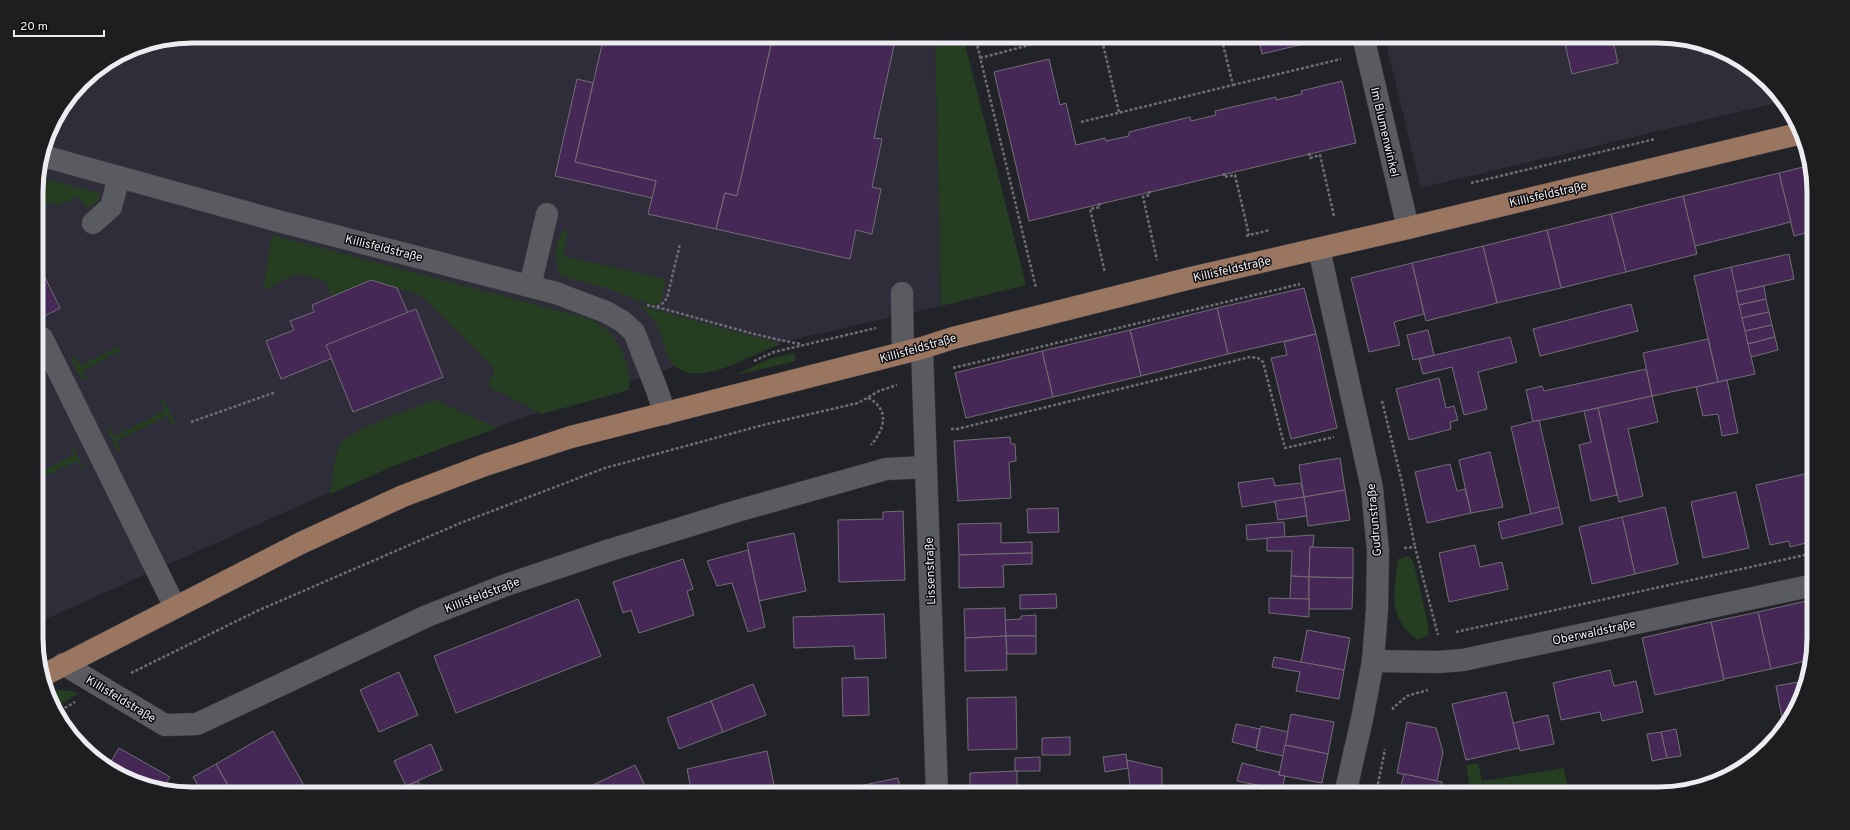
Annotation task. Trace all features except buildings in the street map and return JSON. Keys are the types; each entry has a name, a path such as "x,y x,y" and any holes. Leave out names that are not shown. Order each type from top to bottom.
{"main road":[{"name":"Killisfeldstraße","path":"47,673 301,543 403,496 485,465 571,438 1070,308 1796,135"}],"street":[{"name":"Im Blumenwinkel","path":"1365,44 1408,228"},
{"name":"Killisfeldstraße","path":"47,157 278,221 563,295 606,312 622,321 634,332 640,344 665,414"},
{"path":"93,223 112,207 119,177"},
{"path":"530,286 547,214"},
{"name":"Gudrunstraße","path":"1319,249 1372,488 1378,551 1377,609 1373,661 1347,787"},
{"name":"Lissenstraße","path":"902,293 912,350 923,376 937,787"},
{"path":"43,340 175,607"},
{"name":"Killisfeldstraße","path":"63,664 165,725 197,724 427,616 506,585 610,550 752,507 886,469 926,467"},
{"name":"Oberwaldstraße","path":"1373,661 1438,662 1464,660 1807,586"}],"path":[{"path":"977,43 1036,288"},
{"path":"980,58 1037,43"},
{"path":"1103,43 1119,112"},
{"path":"1223,43 1233,85"},
{"path":"1081,122 1233,85 1365,44"},
{"path":"1309,153 1310,158 1320,155 1334,216"},
{"path":"1224,173 1224,177 1235,175 1249,235"},
{"path":"1149,191 1150,195 1143,197 1158,264"},
{"path":"1099,203 1100,207 1090,209 1106,277"},
{"path":"656,308 663,303 666,298 680,244"},
{"path":"622,321 634,303 765,338 801,344"},
{"path":"924,429 957,429 1250,357 1258,358 1263,362 1285,448 1360,430"},
{"path":"102,687 257,611 472,518 605,468 764,425 858,403 880,391 923,376"},
{"path":"191,422 276,392"},
{"path":"868,398 879,406 883,418 880,433 868,448"},
{"path":"1378,551 1414,547 1438,636 1438,662 1433,689 1407,696 1393,708 1392,714"},
{"path":"1453,632 1807,555"},
{"path":"1438,636 1445,634"},
{"path":"1377,787 1385,748"}],"shaded area":[{"path":"182,43 935,43 941,306 676,366 411,456 43,620 44,172 54,135 63,117 80,94 101,74 117,63 135,54 153,48"},
{"path":"1386,43 1678,44 1715,54 1733,63 1756,80 1777,103 1421,188"}],"green space":[{"path":"935,43 965,43 1026,285 941,306"},
{"path":"43,178 100,193 98,202 86,208 78,196 56,207 53,201 43,206"},
{"path":"566,229 568,230 563,256 666,279 660,303 654,305 636,300 610,289 561,276 557,265 556,251 559,238"},
{"path":"272,235 587,318 599,324 614,337 625,358 630,382 629,390 542,414 491,388 488,382 493,375 494,368 425,299 417,294 371,280 332,297 325,281 296,274 263,291"},
{"path":"641,306 782,344 724,368 708,372 693,373 680,369 669,359 656,324"},
{"path":"119,346 121,350 83,371 86,379 83,381 72,362 72,356 75,357 81,365"},
{"path":"794,353 796,361 736,375 769,359"},
{"path":"160,400 163,400 175,421 174,425 172,425 167,416 116,441 121,450 118,452 106,427 109,427 114,436 164,411"},
{"path":"436,400 497,428 396,465 330,494 337,454 341,443 347,437 370,425"},
{"path":"73,445 84,469 82,469 77,461 43,477 43,471 74,455 71,447"},
{"path":"1409,556 1414,564 1428,624 1429,635 1418,640 1408,632 1401,623 1395,604 1394,593 1398,559"},
{"path":"53,691 73,691 78,694 59,705"},
{"path":"1478,763 1482,781 1564,768 1568,787 1470,787 1466,765"}]}
